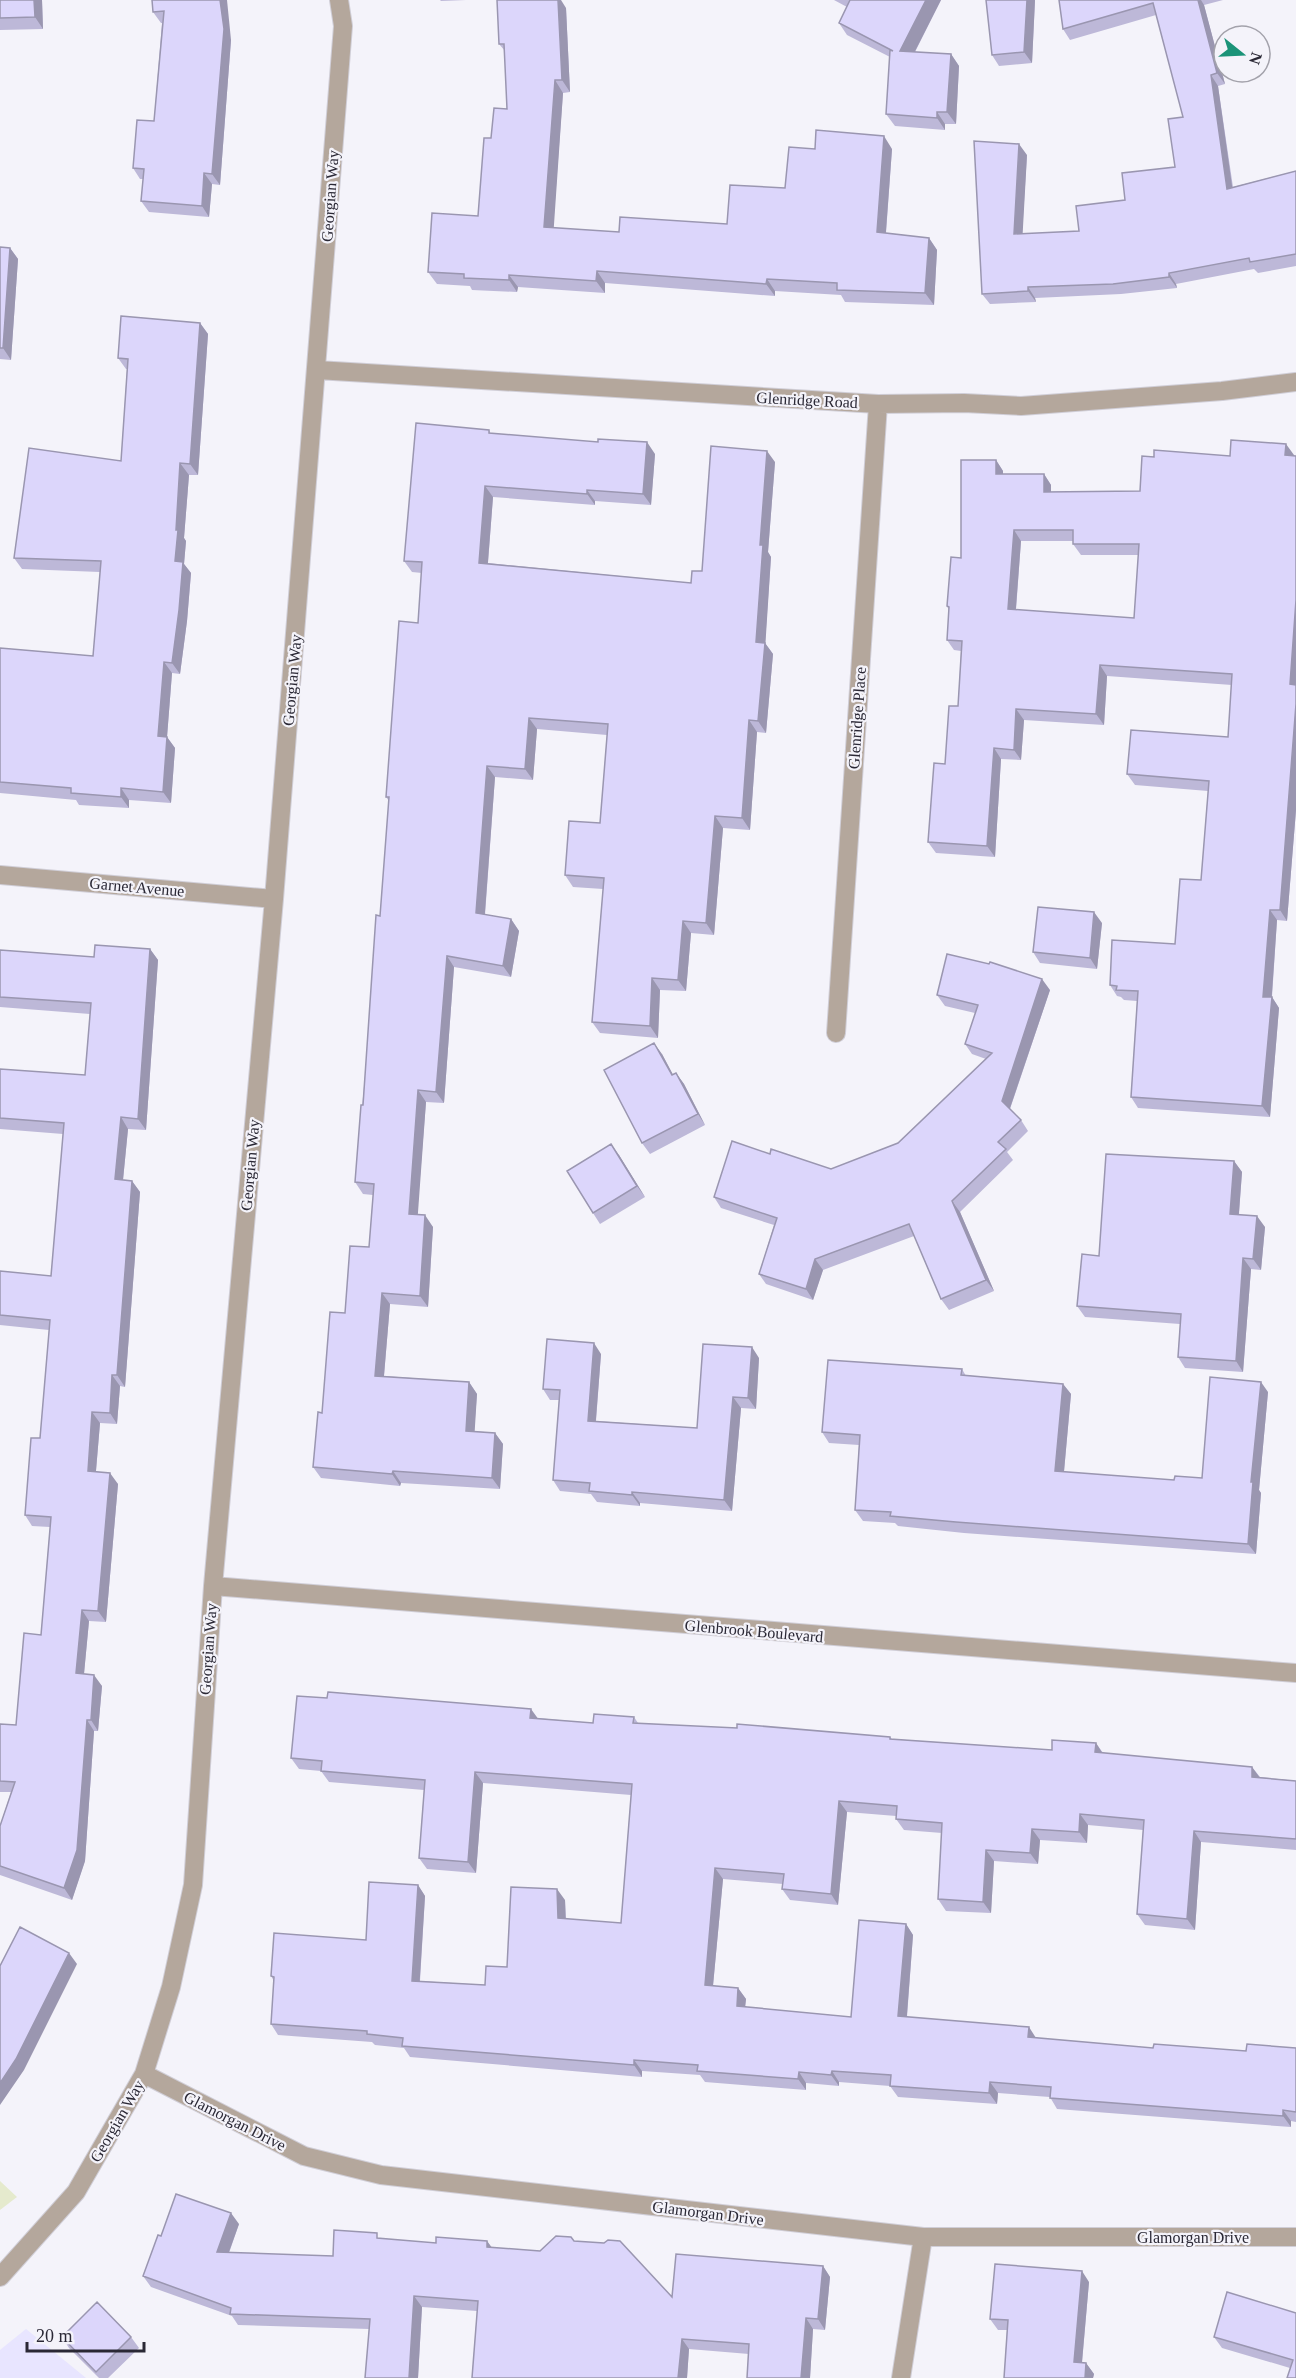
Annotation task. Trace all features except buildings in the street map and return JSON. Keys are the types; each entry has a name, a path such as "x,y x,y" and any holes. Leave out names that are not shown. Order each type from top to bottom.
{"street":[{"name":"Georgian Way","path":"0,2277 76,2192 144,2074 171,1987 193,1885 213,1586 274,899 317,370 343,26 339,0"},
{"name":"Glenridge Road","path":"317,370 878,404 964,403 1021,406 1222,391 1296,382"},
{"name":"Glenridge Place","path":"836,1033 878,404"},
{"name":"Garnet Avenue","path":"0,875 274,899"},
{"name":"Glenbrook Boulevard","path":"213,1586 1296,1673"},
{"name":"Glamorgan Drive","path":"144,2074 304,2156 381,2175 922,2237 1296,2238"},
{"path":"901,2378 922,2237"}],"shaded area":[{"path":"26,2329 86,2378 0,2378 0,2350"}],"green space":[{"path":"0,2181 17,2197 0,2210"}]}
